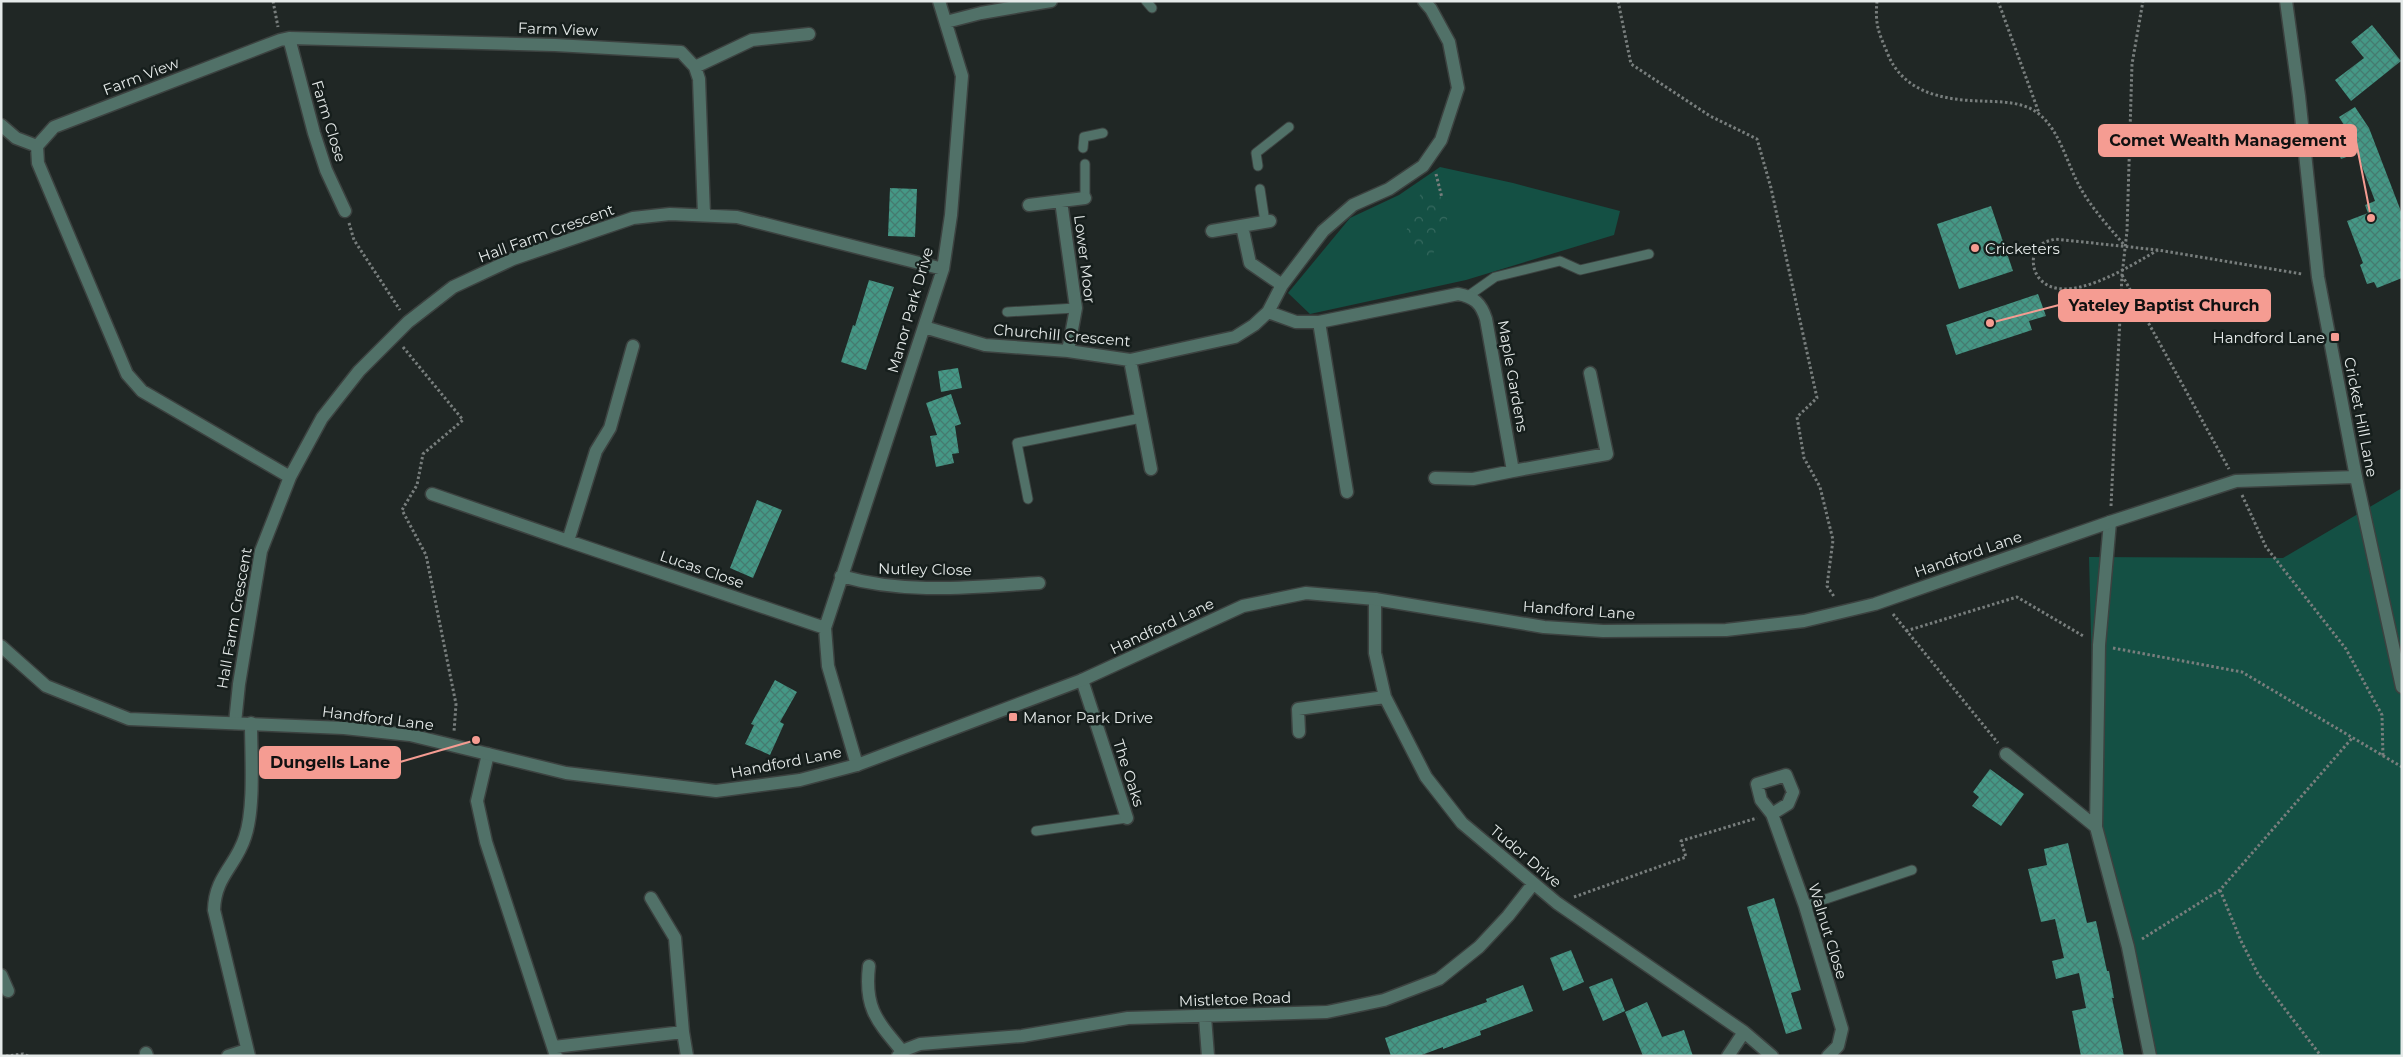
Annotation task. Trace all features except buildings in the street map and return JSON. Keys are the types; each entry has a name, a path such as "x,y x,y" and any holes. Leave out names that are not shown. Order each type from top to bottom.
{"street":[{"name":"Manor Park Drive","path":"857,765 828,666 825,628 942,269 951,215 962,76 938,1"},
{"path":"946,22 980,12 1051,1"},
{"name":"Churchill Crescent","path":"924,327 985,345 1068,351 1130,360 1236,337 1254,325 1268,312 1282,285 1311,245 1338,216 1353,205 1389,189 1423,166 1441,140 1458,88 1449,42 1431,8 1424,1"},
{"name":"Cricket Hill Lane","path":"2286,1 2299,96 2318,277 2356,477 2402,687"},
{"path":"704,215 699,79 695,67 752,40 809,34"},
{"name":"Farm View","path":"38,146 54,127 284,39 555,45 681,52 695,67"},
{"name":"Farm Close","path":"284,39 326,170 345,211"},
{"path":"1,125 16,138 38,146 38,163 127,374 142,392 290,477"},
{"name":"Lower Moor","path":"1029,205 1085,198"},
{"name":"Lower Moor","path":"1061,201 1076,308 1068,351"},
{"name":"Hall Farm Crescent","path":"234,723 261,551 290,477 322,418 359,370 408,322 454,287 512,259 633,218 670,214 737,217 942,269"},
{"path":"1212,231 1267,222"},
{"path":"1242,226 1250,263 1282,285"},
{"path":"1268,312 1296,322 1319,322 1458,294 1468,296"},
{"name":"Maple Gardens","path":"1468,296 1477,301 1483,308 1486,319 1513,471"},
{"path":"1319,322 1347,492"},
{"path":"568,540 596,450 610,428 633,346"},
{"path":"1130,360 1151,469"},
{"path":"1435,478 1473,479 1607,454 1590,373"},
{"name":"Handford Lane","path":"1,646 46,686 129,719 344,728 410,735 566,773 716,791 800,780 857,765 1082,680 1244,606 1306,593 1376,600 1544,627 1602,631 1726,630 1804,621 1884,601 2110,522 2236,481 2356,477"},
{"name":"Lucas Close","path":"432,494 825,628"},
{"path":"2110,522 2100,645 2096,827 2128,947 2150,1056"},
{"name":"Nutley Close","path":"841,576 870,584 956,590 1039,583"},
{"name":"Tudor Drive","path":"1376,600 1375,653 1385,697 1426,777 1462,823 1557,903 1744,1032 1772,1056"},
{"name":"The Oaks","path":"1082,680 1127,818"},
{"path":"1299,732 1298,709 1385,697"},
{"path":"228,1056 248,1053 214,910 218,885 224,872 242,846 246,835 250,804 251,723"},
{"path":"488,754 477,801 486,842 555,1052 683,1032"},
{"path":"2006,754 2096,827"},
{"name":"Walnut Close","path":"1772,814 1805,906 1842,1029 1838,1046 1828,1056"},
{"name":"Mistletoe Road","path":"900,1054 920,1044 1022,1036 1128,1018 1327,1012 1384,1000 1439,979 1480,947 1533,884"},
{"path":"651,898 675,938 683,1032 687,1056"},
{"path":"869,966 866,987 875,1018 900,1054"},
{"path":"1,975 8,991"},
{"path":"1204,1016 1208,1056"},
{"path":"1728,1056 1744,1032"}],"lane":[{"path":"1258,166 1256,153 1289,127"},
{"path":"1083,148 1084,137 1103,133"},
{"path":"1085,164 1085,198"},
{"path":"1260,189 1267,222"},
{"path":"1468,296 1495,278 1560,261 1580,270 1649,254"},
{"path":"1007,312 1076,308"},
{"path":"1028,499 1017,443 1141,418"},
{"path":"1036,831 1127,818"},
{"path":"1805,906 1912,870"}],"path":[{"path":"273,1 284,39"},
{"path":"1618,1 1631,64 1710,116 1757,139 1771,188 1817,398 1797,417 1804,458 1820,487 1833,540 1827,586 1845,611"},
{"path":"1877,1 1875,23 1893,68 1923,92 1964,100 2026,106 2039,114"},
{"path":"1998,1 2039,114 2058,139 2081,190 2095,211 2125,247"},
{"path":"2110,522 2122,270 2125,247 2132,64 2143,1"},
{"path":"345,211 354,240 408,322"},
{"path":"2158,250 2122,270 2075,289 2063,290 2052,288 2042,282 2036,274 2033,256 2036,248 2045,242 2055,239 2158,250 2318,277"},
{"path":"2122,275 2236,481 2266,547 2346,649 2382,715 2383,757"},
{"path":"394,336 463,420 423,454 416,485 402,510 426,556 456,704 454,732"},
{"path":"1906,631 2016,597 2100,645 2242,672 2402,767"},
{"path":"1884,601 1906,631 2006,754"},
{"path":"2128,947 2220,890 2353,737"},
{"path":"1557,903 1686,857 1680,842 1772,814"},
{"path":"2220,890 2241,941 2258,974 2321,1056"},
{"path":"6,1056 23,1054 28,1056"}],"green space":[{"path":"1440,167 1513,183 1620,211 1614,235 1466,280 1310,314 1288,293 1350,218 1399,195"},
{"path":"1422,190 1454,202 1431,259 1400,247"},
{"path":"2402,488 2402,1056 2146,1056 2096,827 2089,557 2283,558"}],"place":[{"name":"Comet Wealth Management","path":"2371,218"},
{"name":"Cricketers","path":"1975,248"},
{"name":"Yateley Baptist Church","path":"1990,323"},
{"name":"Handford Lane","path":"2335,337"},
{"name":"Manor Park Drive","path":"1013,717"},
{"name":"Dungells Lane","path":"476,740"}]}
